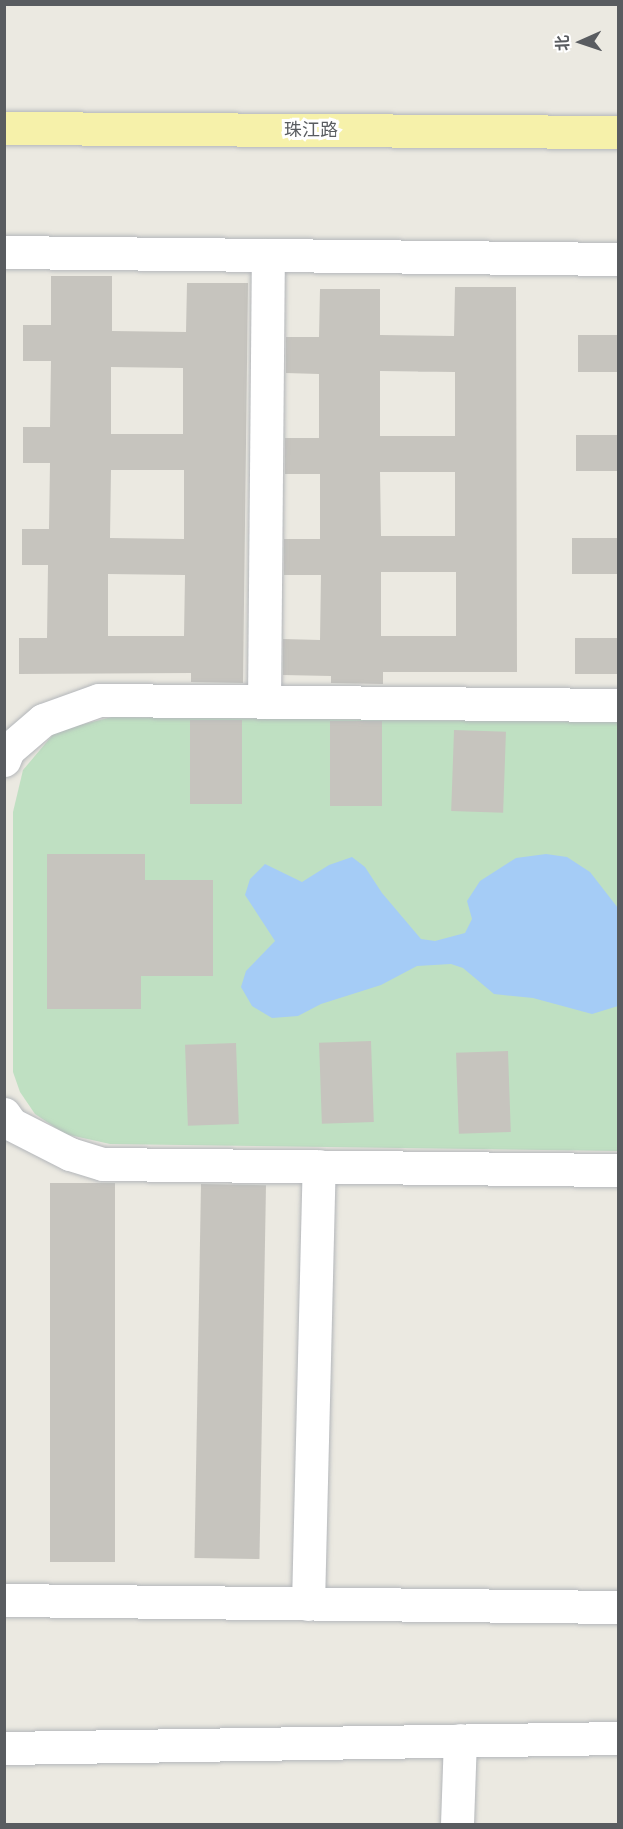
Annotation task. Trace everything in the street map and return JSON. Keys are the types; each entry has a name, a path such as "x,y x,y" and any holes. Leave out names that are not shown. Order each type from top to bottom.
{"main road":[{"name":"珠江路","path":"4,128 618,132"}],"street":[{"path":"4,252 618,260"},
{"path":"264,702 268,255"},
{"path":"4,760 9,750 43,720 99,700 618,705"},
{"path":"4,1114 11,1124 60,1149 103,1164 618,1170"},
{"path":"308,1604 319,1166"},
{"path":"4,1600 618,1607"},
{"path":"4,1748 618,1738"},
{"path":"457,1824 460,1740"}],"green space":[{"path":"112,717 618,722 618,1151 110,1144 65,1134 35,1114 20,1092 13,1072 13,812 23,770 56,731"}],"water":[{"path":"546,854 567,857 590,872 618,908 618,1006 592,1014 533,998 494,994 463,968 451,964 417,966 381,985 321,1004 298,1016 272,1018 252,1006 241,987 246,971 275,941 245,895 250,879 265,864 302,882 329,865 352,857 365,867 382,893 421,939 435,941 465,933 472,919 467,901 480,881 516,858"}],"building":[{"path":"51,276 112,276 112,331 186,332 187,283 248,283 243,683 191,682 191,673 19,674 19,638 47,638 48,565 22,565 22,529 49,529 50,463 23,463 23,427 50,427 51,361 23,361 23,325 51,325","holes":["111,367 183,368 183,434 111,434","111,470 184,470 184,539 110,538","108,574 185,575 184,636 108,636"]},
{"path":"455,287 516,287 517,672 383,672 383,684 331,683 331,676 283,675 283,639 320,640 321,575 284,575 284,539 320,539 320,474 285,474 285,438 319,438 319,374 286,373 286,337 319,337 320,289 380,289 380,335 454,336","holes":["380,371 455,372 455,436 380,436","380,472 455,472 455,536 381,536","381,572 456,572 456,636 381,636"]},
{"path":"578,335 618,335 618,372 578,372"},
{"path":"576,435 618,435 618,471 576,471"},
{"path":"572,538 618,538 618,574 572,574"},
{"path":"575,638 618,638 618,674 575,674"},
{"path":"190,720 242,720 242,804 190,804"},
{"path":"330,721 382,721 382,806 330,806"},
{"path":"454,730 506,732 503,813 451,811"},
{"path":"47,854 145,854 145,880 213,880 213,976 141,976 141,1009 47,1009"},
{"path":"371,1041 374,1122 322,1124 319,1043"},
{"path":"236,1043 239,1124 188,1126 185,1045"},
{"path":"508,1051 511,1132 459,1134 456,1053"},
{"path":"50,1183 115,1183 115,1562 50,1562"},
{"path":"201,1184 266,1185 259,1559 194,1558"}]}
